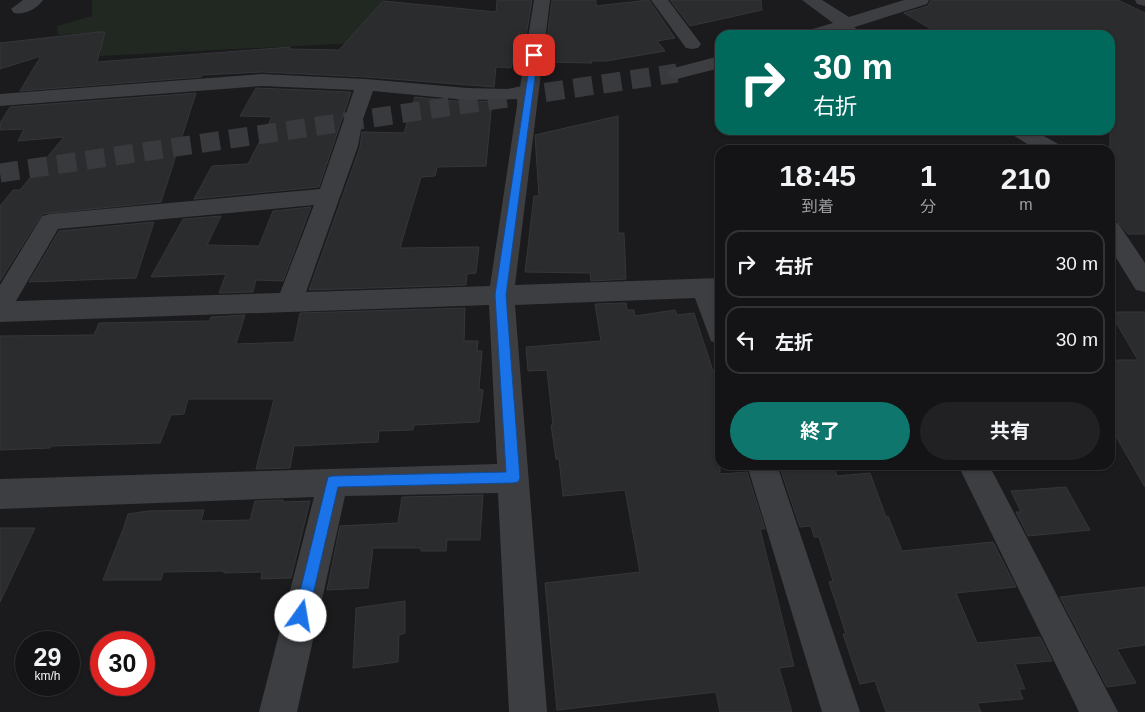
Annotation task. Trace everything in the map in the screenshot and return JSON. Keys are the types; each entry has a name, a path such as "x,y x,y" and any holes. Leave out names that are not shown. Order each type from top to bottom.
{"street":[{"path":"20,9 36,0"},
{"path":"528,712 501,295 542,0"},
{"path":"659,0 692,44"},
{"path":"810,0 848,28 921,0"},
{"path":"677,73 715,63"},
{"path":"0,100 238,81 288,80 467,94 507,95 529,92"},
{"path":"289,303 347,146 353,118 366,85"},
{"path":"1026,135 1044,145"},
{"path":"0,307 50,222 329,196"},
{"path":"1115,237 1145,283"},
{"path":"0,312 712,288 715,305"},
{"path":"764,470 841,712"},
{"path":"977,470 1099,712"},
{"path":"0,494 333,482 513,478"},
{"path":"278,712 333,482"}],"shaded area":[{"path":"92,0 384,0 355,43 100,56 103,32 58,35 57,26 92,16"}],"building":[{"path":"497,0 532,0 525,43 519,33 511,68 496,67 494,87 366,77 262,72 202,75 201,77 20,91 41,56 0,69 0,43 98,32 105,32 97,62 290,47 289,49 339,50 383,1 496,12"},
{"path":"552,0 596,0 596,6 649,0 675,38 657,41 665,51 606,61 591,61 592,63 544,62"},
{"path":"670,0 761,0 762,10 690,26"},
{"path":"931,0 1118,0 1145,13 1145,234 1128,234 1115,218 1115,145 1110,145 1110,135 1115,135 1115,30 933,30 904,13 928,6"},
{"path":"256,88 351,92 319,187 194,199 212,166 248,164 272,117 240,116"},
{"path":"196,93 161,202 42,214 0,281 0,206 13,190 20,190 64,137 18,141 24,129 0,130 0,123 10,107"},
{"path":"415,97 467,102 492,101 486,166 437,167 435,176 421,177 400,248 479,247 476,273 467,274 466,285 309,290 360,147 362,132 404,133"},
{"path":"618,116 618,233 624,233 626,279 591,281 590,273 525,272 534,196 539,196 535,135"},
{"path":"311,207 283,281 256,280 253,292 219,293 226,274 151,277 183,219 221,216 207,245 259,246 273,211"},
{"path":"154,222 136,278 29,282 59,231"},
{"path":"626,303 627,310 634,310 635,316 675,310 677,315 694,313 713,371 715,371 715,470 720,470 720,474 747,472 765,529 760,529 794,666 779,668 792,712 720,712 716,692 557,710 545,583 640,572 625,490 563,496 559,459 556,459 551,425 553,425 547,370 528,371 526,347 601,341 595,304"},
{"path":"465,308 464,341 478,341 477,351 482,351 479,389 483,390 479,422 414,425 413,430 379,431 378,442 294,446 290,468 256,469 274,399 188,399 184,414 171,415 160,443 51,446 50,448 0,450 0,336 94,335 99,323 209,321 211,317 245,315 236,344 294,342 300,313"},
{"path":"1115,312 1145,312 1145,487 1115,435 1115,360 1138,360 1115,321"},
{"path":"781,470 835,470 837,476 870,473 886,517 888,516 902,551 993,542 1016,587 956,593 977,643 1040,637 1052,661 1015,664 1025,689 1019,689 1023,699 977,703 981,712 886,712 875,681 860,684 843,634 846,634 829,582 833,581 819,537 814,537 811,526 800,527"},
{"path":"1066,487 1090,530 1028,536 1016,512 1021,512 1011,491"},
{"path":"483,495 480,540 447,540 446,551 421,551 421,548 373,548 368,588 327,590 340,526 398,523 402,497"},
{"path":"283,500 283,502 310,501 291,578 261,579 262,572 224,573 224,571 163,572 161,580 103,580 128,514 148,511 204,510 201,521 250,520 255,501"},
{"path":"0,528 35,528 0,602"},
{"path":"1145,587 1145,645 1117,649 1136,683 1107,687 1060,597"},
{"path":"405,601 405,633 399,635 398,662 353,668 356,608"}],"tunnel":[{"path":"0,173 677,73"}],"route":[{"path":"301,616 333,482 513,478 501,295 534,55"}]}
